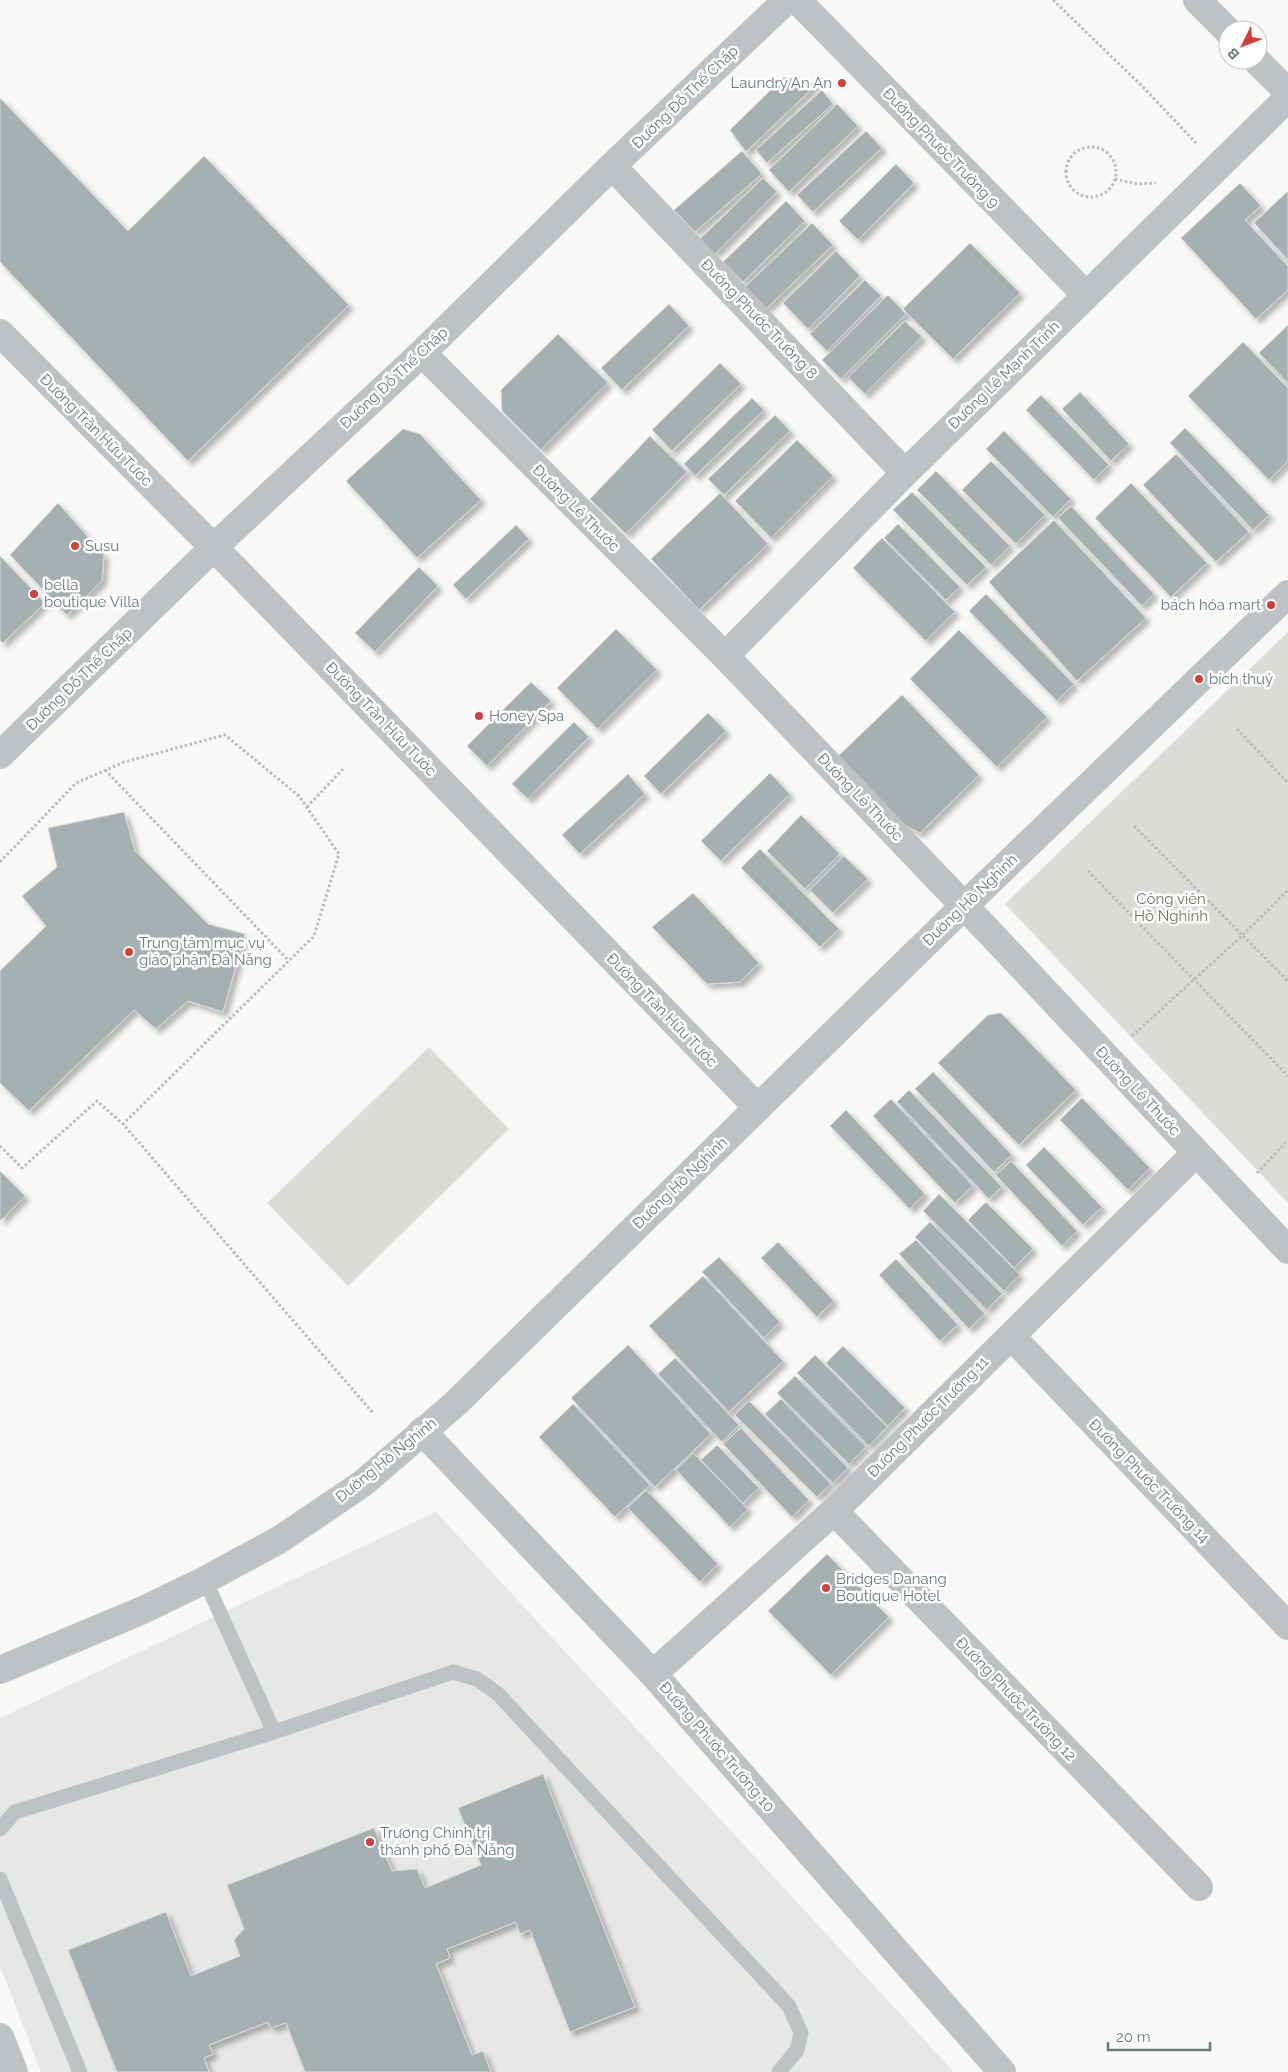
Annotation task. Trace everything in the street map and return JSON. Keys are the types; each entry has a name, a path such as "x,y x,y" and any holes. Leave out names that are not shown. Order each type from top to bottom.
{"street":[{"name":"Đường Đỗ Thế Chấp","path":"0,756 214,548 422,353 612,166 786,0"},
{"name":"Đường Phước Trường 9","path":"797,0 1086,295"},
{"path":"1197,0 1218,22"},
{"path":"1266,70 1288,92"},
{"name":"Đường Lê Mạnh Trinh","path":"724,656 905,473 1288,98"},
{"name":"Đường Phước Trường 8","path":"612,166 905,473"},
{"name":"Đường Trần Hữu Tước","path":"0,332 214,548 758,1108"},
{"name":"Đường Lê Thước","path":"422,353 724,656 964,906 1288,1250"},
{"name":"Đường Hồ Nghinh","path":"0,1670 143,1610 205,1580 279,1540 362,1484 455,1404 964,906 1288,594"},
{"name":"Đường Phước Trường 11","path":"653,1674 834,1511 1196,1153"},
{"name":"Đường Phước Trường 14","path":"1010,1336 1288,1626"},
{"name":"Đường Phước Trường 10","path":"422,1431 653,1674 1002,2072"},
{"name":"Đường Phước Trường 12","path":"834,1511 1199,1887"},
{"path":"0,2036 14,2072"}],"lane":[{"path":"205,1580 274,1732"},
{"path":"0,1829 16,1812 274,1732 453,1672 477,1679 498,1694 789,2006 801,2033 797,2050 779,2072"},
{"path":"0,1879 80,2072"}],"path":[{"path":"1053,0 1143,87 1198,145"},
{"path":"1082,148 1098,148 1105,151 1115,163 1117,171 1115,179 1112,187 1105,193 1089,198 1073,190 1068,183 1065,174 1066,165 1070,158 1082,148"},
{"path":"1115,179 1137,184 1161,182"},
{"path":"1237,729 1288,783"},
{"path":"0,862 76,783 124,762 225,735 300,796 339,854 314,936 123,1124"},
{"path":"307,807 343,769"},
{"path":"105,770 289,960"},
{"path":"1134,826 1288,981"},
{"path":"1088,871 1288,1076"},
{"path":"1131,1037 1243,935 1288,890"},
{"path":"0,1146 22,1168 96,1101 123,1124 373,1413"},
{"path":"1253,1177 1288,1140"}],"shaded area":[{"name":"Trường Chính trị thành phố Đà Nẵng","path":"436,1512 954,2072 41,2072 0,1966 0,1718"}],"green space":[{"name":"Công viên Hồ Nghinh","path":"1288,632 1288,1203 1005,904"},
{"path":"429,1047 509,1129 348,1286 267,1203"}],"building":[{"path":"784,77 817,84 746,152 730,130"},
{"path":"822,90 833,104 767,163 756,150"},
{"path":"0,98 128,231 204,156 349,305 188,461 0,262"},
{"path":"837,104 858,126 789,192 769,170"},
{"path":"866,131 882,148 813,212 797,195"},
{"path":"742,151 762,174 695,232 674,210"},
{"path":"896,164 914,183 858,240 839,221"},
{"path":"763,178 777,192 715,254 700,239"},
{"path":"1240,183 1261,206 1245,220 1288,266 1288,290 1256,319 1181,238"},
{"path":"1288,191 1288,260 1254,223"},
{"path":"786,201 805,221 743,282 723,262"},
{"path":"812,223 833,245 766,309 745,287"},
{"path":"970,243 1020,293 953,359 903,309"},
{"path":"836,251 860,276 808,329 783,303"},
{"path":"865,280 881,296 827,351 810,334"},
{"path":"888,295 906,314 841,379 822,360"},
{"path":"669,304 689,326 622,390 601,368"},
{"path":"905,321 922,337 865,394 848,377"},
{"path":"1288,325 1288,383 1259,353"},
{"path":"558,334 608,383 541,450 502,411 501,390"},
{"path":"1243,342 1288,388 1288,461 1269,480 1188,396"},
{"path":"720,363 741,384 672,451 652,430"},
{"path":"1080,392 1129,444 1111,461 1062,409"},
{"path":"1041,395 1109,465 1094,480 1026,410"},
{"path":"752,398 764,410 695,476 684,464"},
{"path":"775,415 790,431 724,495 708,479"},
{"path":"1185,428 1269,515 1253,530 1170,443"},
{"path":"403,429 420,434 481,500 417,558 346,481"},
{"path":"1004,431 1071,499 1053,517 986,449"},
{"path":"650,436 687,472 626,534 590,499"},
{"path":"797,440 833,476 771,538 735,501"},
{"path":"1176,454 1249,532 1216,562 1143,485"},
{"path":"991,461 1045,515 1016,544 962,490"},
{"path":"936,471 1010,546 991,565 917,490"},
{"path":"1131,483 1207,563 1171,597 1095,518"},
{"path":"912,492 986,567 967,585 893,510"},
{"path":"720,493 768,544 699,610 651,559"},
{"path":"58,503 104,555 102,581 67,615 10,555"},
{"path":"1071,506 1154,594 1142,606 1058,518"},
{"path":"1054,520 1146,618 1077,681 989,582"},
{"path":"898,524 960,587 946,600 884,538"},
{"path":"516,525 529,539 466,599 453,585"},
{"path":"882,538 955,612 926,641 853,568"},
{"path":"0,556 45,603 3,643 0,640"},
{"path":"419,567 438,586 375,652 355,633"},
{"path":"986,594 1074,684 1057,701 969,611"},
{"path":"616,629 657,670 598,729 557,688"},
{"path":"959,630 1047,717 997,767 910,679"},
{"path":"531,682 551,701 487,766 467,746"},
{"path":"902,695 979,775 920,833 890,818 834,760"},
{"path":"708,713 726,731 661,794 644,776"},
{"path":"574,722 589,737 528,799 512,784"},
{"path":"770,773 790,794 721,861 701,841"},
{"path":"628,774 645,794 580,854 562,835"},
{"name":"Trung tâm mục vụ giáo phận Đà Nẵng","path":"124,812 135,851 208,924 245,934 223,1012 188,1001 156,1029 134,1010 29,1111 0,1083 0,971 46,926 22,896 57,867 48,828"},
{"path":"801,815 840,854 805,889 767,851"},
{"path":"760,849 839,929 820,947 741,868"},
{"path":"844,856 868,879 833,913 810,890"},
{"path":"693,893 759,963 740,982 707,984 652,927"},
{"path":"1001,1013 1076,1090 1019,1145 938,1063 988,1015"},
{"path":"933,1072 1012,1155 994,1172 915,1089"},
{"path":"909,1090 1002,1187 989,1199 897,1102"},
{"path":"1082,1098 1150,1168 1128,1190 1060,1120"},
{"path":"891,1099 973,1186 955,1203 873,1116"},
{"path":"846,1110 925,1194 910,1209 830,1126"},
{"path":"1044,1147 1102,1207 1083,1225 1026,1165"},
{"path":"1011,1161 1077,1231 1062,1246 996,1175"},
{"path":"0,1171 25,1196 0,1221"},
{"path":"939,1194 1020,1275 1004,1291 923,1211"},
{"path":"986,1202 1033,1249 1014,1268 968,1220"},
{"path":"930,1222 1002,1294 987,1310 915,1237"},
{"path":"916,1240 985,1314 969,1329 899,1254"},
{"path":"778,1242 834,1301 817,1317 761,1258"},
{"path":"719,1257 780,1322 764,1338 702,1272"},
{"path":"896,1259 958,1325 940,1341 879,1275"},
{"path":"703,1276 783,1361 729,1412 649,1326"},
{"path":"628,1345 711,1434 655,1487 571,1398"},
{"path":"843,1346 905,1408 888,1426 826,1363"},
{"path":"815,1355 887,1427 869,1446 797,1373"},
{"path":"675,1358 739,1425 722,1442 658,1374"},
{"path":"795,1376 866,1447 849,1464 777,1393"},
{"path":"781,1399 848,1468 833,1483 765,1414"},
{"path":"749,1401 831,1484 817,1497 735,1415"},
{"path":"573,1404 650,1485 615,1517 539,1437"},
{"path":"741,1428 809,1500 792,1517 723,1444"},
{"path":"717,1445 759,1488 743,1503 701,1460"},
{"path":"693,1453 748,1509 730,1527 676,1470"},
{"path":"646,1490 718,1564 700,1582 628,1508"},
{"path":"827,1554 889,1617 831,1675 768,1611"},
{"path":"543,1774 635,2007 570,2032 530,1930 520,1934 516,1922 447,1949 450,1958 436,1964 472,2055 483,2051 491,2072 305,2072 286,2023 271,2028 268,2022 209,2045 213,2054 204,2058 209,2072 117,2072 68,1950 166,1912 191,1976 240,1956 234,1940 244,1929 227,1885 374,1828 392,1871 417,1869 425,1888 481,1865 458,1808"}],"place":[{"name":"Laundry An An","path":"842,83"},
{"name":"Susu","path":"75,546"},
{"name":"bella boutique Villa","path":"34,594"},
{"name":"bách hóa mart","path":"1271,605"},
{"name":"bích thuỷ","path":"1199,679"},
{"name":"Honey Spa","path":"479,716"},
{"name":"Trung tâm mục vụ giáo phận Đà Nẵng","path":"129,952"},
{"name":"Bridges Danang Boutique Hotel","path":"826,1588"},
{"name":"Trường Chính trị thành phố Đà Nẵng","path":"370,1842"}]}
